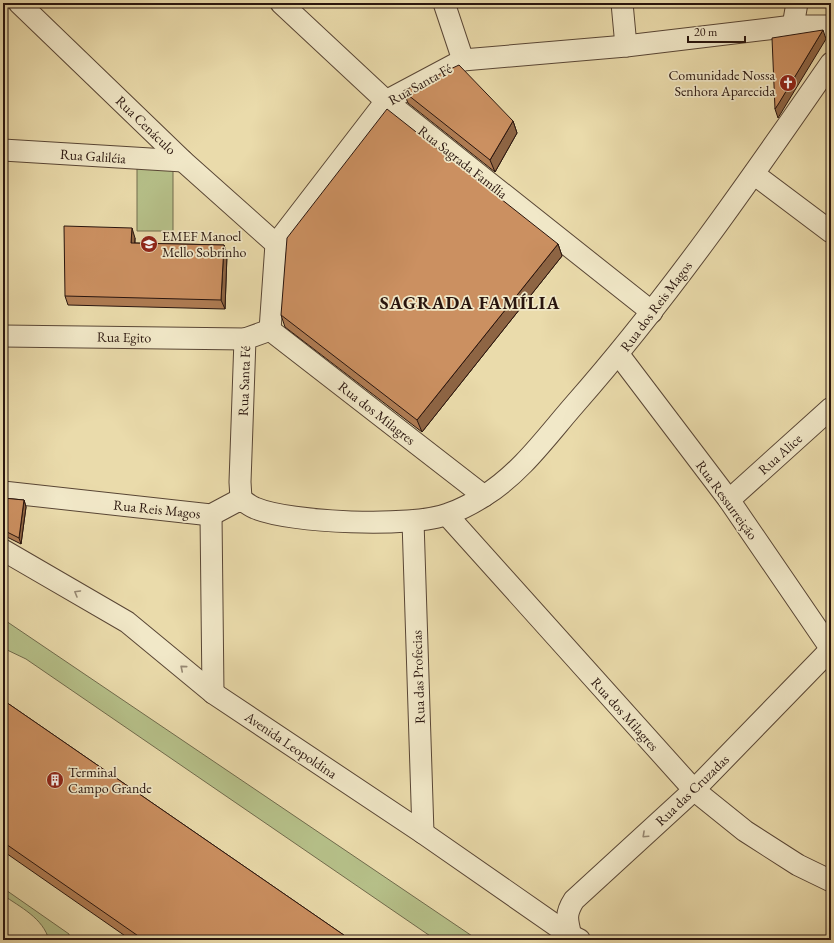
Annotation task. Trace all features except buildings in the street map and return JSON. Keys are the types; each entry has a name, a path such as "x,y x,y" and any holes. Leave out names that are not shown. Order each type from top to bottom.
{"street":[{"name":"Rua Cenáculo","path":"19,3 183,161 276,244"},
{"name":"Rua Sagrada Família","path":"281,3 386,101 652,312"},
{"path":"444,3 463,60"},
{"path":"622,3 626,46"},
{"path":"793,26 797,3"},
{"name":"Rua Santa Fé","path":"276,244 386,101 463,60 626,46 793,26 831,26"},
{"name":"Rua dos Reis Magos","path":"447,515 484,496 513,475 619,355 754,174 831,63"},
{"name":"Rua Galiléia","path":"3,150 183,161"},
{"path":"754,174 831,232"},
{"path":"270,330 276,244"},
{"name":"Rua Santa Fé","path":"241,499 240,482 245,339 270,330"},
{"name":"Rua dos Milagres","path":"270,330 484,496"},
{"name":"Rua Egito","path":"3,336 245,339"},
{"name":"Rua Ressurreição","path":"619,355 729,500 831,649"},
{"name":"Rua Alice","path":"729,500 831,408"},
{"name":"Rua Reis Magos","path":"3,492 211,516 241,499"},
{"path":"241,499 255,508 285,516 363,522 413,520 447,515"},
{"name":"Rua dos Milagres","path":"447,515 694,790 745,831 798,864 831,881"},
{"path":"211,516 212,693"},
{"name":"Rua das Profecias","path":"413,520 423,833"},
{"name":"Avenida Leopoldina","path":"3,550 127,622 212,693 423,833 574,939"},
{"name":"Rua das Cruzadas","path":"574,939 567,918 568,909 574,900 694,790 831,649"}],"green space":[{"path":"137,164 173,165 173,231 137,231"},
{"path":"3,619 478,940 436,940 26,659 3,648"},
{"path":"3,888 69,934 70,940 49,940 42,925 30,914 3,895"}],"place":[{"name":"Comunidade Nossa Senhora Aparecida","path":"788,83"},
{"name":"EMEF Manoel Mello Sobrinho","path":"149,244"},
{"name":"Terminal Campo Grande","path":"55,780"}],"district":[{"name":"SAGRADA FAMÍLIA","path":"470,303"}]}
